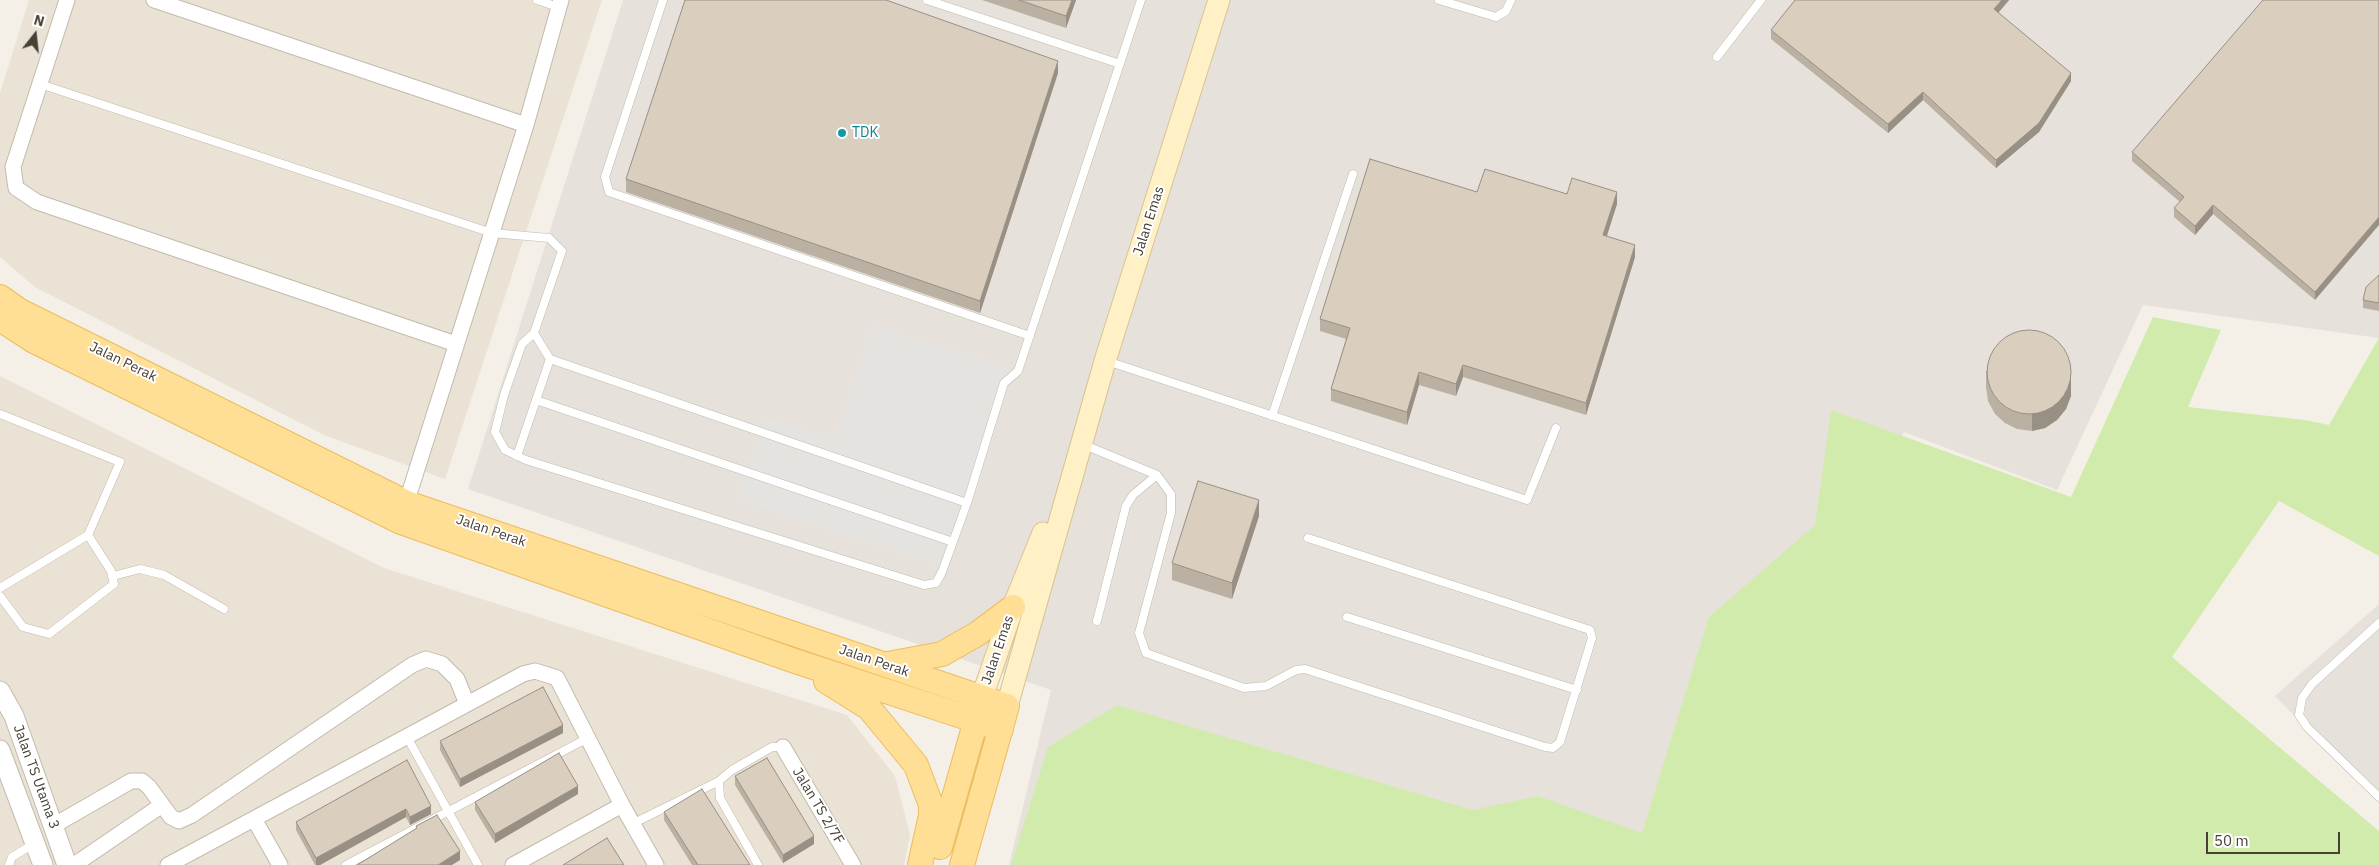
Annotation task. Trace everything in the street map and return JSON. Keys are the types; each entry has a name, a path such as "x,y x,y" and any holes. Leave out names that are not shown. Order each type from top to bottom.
{"main road":[{"name":"Jalan Emas","path":"962,865 1080,443 1218,0"},
{"name":"Jalan Perak","path":"0,297 20,311 403,512 886,665 1007,706"},
{"name":"Jalan Perak","path":"0,319 34,341 403,512 792,660 1001,729"},
{"name":"Jalan Emas","path":"937,865 942,836 982,697 1013,607 1080,443"},
{"path":"886,665 942,654 977,634 1013,607"},
{"path":"792,660 869,708 916,765 931,805 931,815 920,865"}],"street":[{"path":"67,0 13,167 16,188 37,202 456,344"},
{"path":"154,0 526,125"},
{"path":"403,512 526,125 559,4"},
{"path":"53,826 131,781 142,781 149,787 171,816 179,821 192,815 349,706 412,665 426,659 442,664 457,679 466,704"},
{"path":"168,865 189,860 254,818 523,674 535,671 557,678 632,824 656,865"},
{"name":"Jalan TS Utama 3","path":"0,691 14,716 67,865"},
{"name":"Jalan TS 2/7F","path":"783,747 849,864"},
{"name":"Jalan TS Utama 3","path":"2,761 43,865"},
{"path":"74,865 162,805"},
{"path":"513,865 622,805"},
{"path":"254,818 280,865"}],"lane":[{"path":"537,0 559,4"},
{"path":"663,0 605,177 609,192 1030,336"},
{"path":"927,0 1120,64"},
{"path":"40,84 492,233 549,238 562,251 534,332 522,344 494,432 505,450 517,456 924,585 936,583 942,572 967,503 1004,383 1018,371 1141,0"},
{"path":"1438,0 1496,17 1506,11 1511,0"},
{"path":"1717,57 1761,0"},
{"path":"1272,416 1353,174"},
{"path":"534,332 550,359 967,503"},
{"path":"517,456 550,359"},
{"path":"1105,361 1527,500 1556,428"},
{"path":"536,400 953,542"},
{"path":"0,414 120,462 88,535 0,588"},
{"path":"1080,443 1157,476 1171,494 1171,513 1138,633 1146,653 1244,688 1266,686 1296,670 1305,669 1553,748 1560,742 1592,638 1590,630 1308,538"},
{"path":"1097,621 1126,506 1133,495 1157,476"},
{"path":"0,596 23,627 49,634 114,584 113,576 88,535"},
{"path":"113,576 140,569 164,575 224,609"},
{"path":"1347,617 1577,690"},
{"path":"2379,623 2312,684 2302,698 2299,715 2308,727 2379,797"},
{"path":"407,737 478,865"},
{"path":"346,865 588,738"},
{"path":"632,824 719,781 732,770 772,747 783,747"},
{"path":"719,781 720,798 758,865"},
{"path":"9,865 12,857 35,843"}],"shaded area":[{"path":"29,0 602,0 445,479 324,435 35,287 0,257 0,93"},
{"path":"623,0 2379,0 2379,338 2143,305 2057,490 1904,432 1649,865 1009,865 1051,690 468,489"},
{"path":"872,325 1011,370 948,567 738,500 765,418 835,440"},
{"path":"0,376 384,568 847,715 895,776 910,835 904,865 0,865"},
{"path":"2379,604 2379,803 2275,696"}],"green space":[{"path":"2153,317 2221,330 2188,407 2305,420 2329,425 2379,338 2379,556 2279,501 2172,657 2379,831 2379,865 1011,865 1048,747 1117,705 1473,810 1538,796 1642,833 1709,617 1815,525 1831,410 2071,497"}],"building":[{"name":"TDK","path":"685,0 886,0 1058,61 980,301 626,179"},
{"path":"1019,0 1072,0 1066,16"},
{"path":"1795,0 2002,0 1994,9 2071,73 2039,123 1996,160 1923,92 1888,124 1771,30"},
{"path":"2263,0 2379,0 2379,217 2315,292 2213,205 2195,226 2174,208 2184,197 2132,152"},
{"path":"1370,159 1477,192 1485,169 1567,194 1572,178 1617,192 1603,235 1635,245 1586,403 1463,365 1456,384 1419,372 1407,412 1331,389 1350,328 1320,319"},
{"path":"2379,275 2379,303 2363,300 2366,287"},
{"path":"2029,330 2045,333 2059,342 2068,356 2071,372 2068,388 2059,402 2045,411 2029,414 2013,411 1999,402 1990,388 1987,372 1990,356 1999,342 2013,333"},
{"path":"1198,481 1259,500 1232,583 1172,563"},
{"path":"543,687 563,725 460,779 440,741"},
{"path":"559,753 578,786 495,834 475,802"},
{"path":"767,758 814,836 783,855 735,776"},
{"path":"407,760 431,806 410,817 406,809 316,858 296,822"},
{"path":"702,789 750,865 698,865 664,812"},
{"path":"437,815 460,851 438,865 357,865 417,828 416,826"},
{"path":"607,838 624,865 563,865"}],"place":[{"name":"TDK","path":"842,133"}]}
